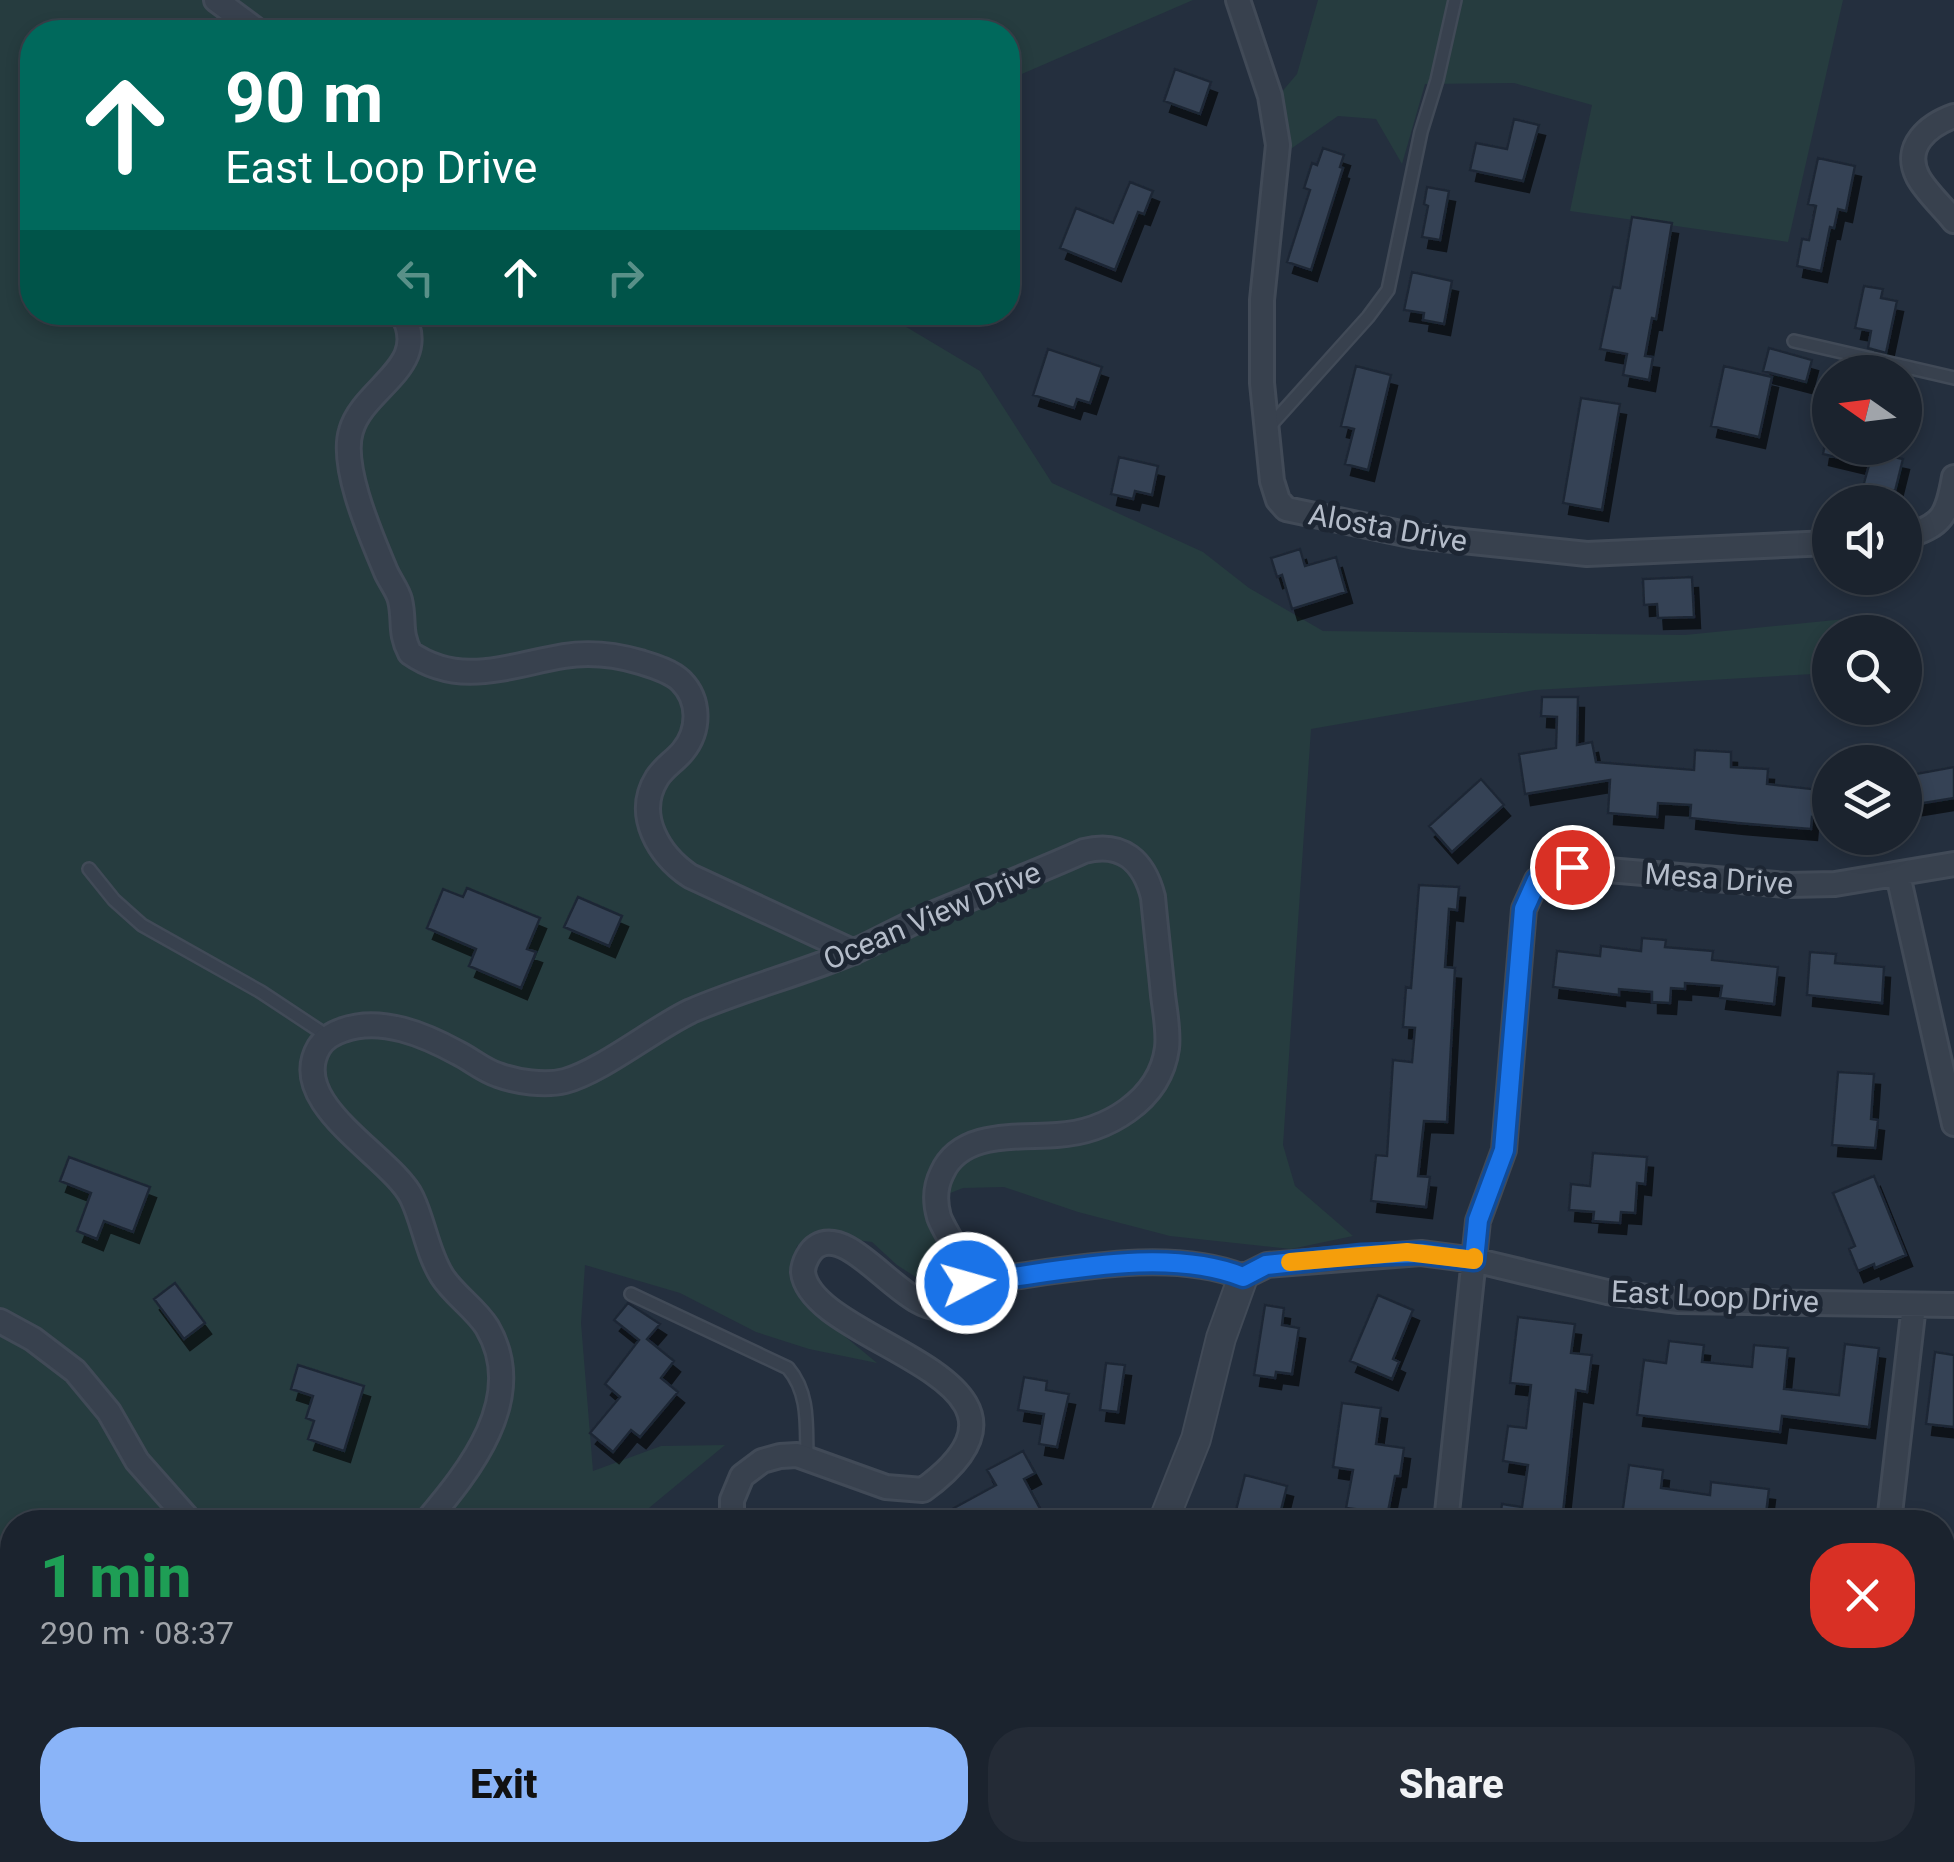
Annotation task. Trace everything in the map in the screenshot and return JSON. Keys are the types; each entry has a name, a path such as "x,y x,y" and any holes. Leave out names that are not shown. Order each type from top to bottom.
{"street":[{"path":"216,0 243,20"},
{"name":"Alosta Drive","path":"1238,0 1270,96 1278,145 1262,300 1262,382 1270,462 1278,500 1286,509 1311,517 1452,541 1587,554 1812,544"},
{"path":"1954,116 1926,129 1914,151 1916,175 1954,221"},
{"path":"407,325 408,353 398,370 363,406 348,447 358,494 400,600 400,624 410,652 438,668 457,673 476,674 567,655 593,654 632,660 674,676 690,693 696,708 696,724 691,739 665,766 650,794 649,812 658,846 671,863 690,876 854,952"},
{"path":"1922,531 1936,526 1946,511 1953,486"},
{"name":"Ocean View Drive","path":"329,1037 357,1025 378,1025 436,1042 502,1077 564,1081 687,1013 854,952 921,919 1084,851 1114,848 1140,864 1153,897 1167,1039 1162,1068 1143,1098 1106,1123 1060,1135 992,1138 972,1144 949,1161 938,1183 936,1203 940,1222 965,1265 967,1283"},
{"name":"Mesa Drive","path":"1447,1510 1478,1220 1504,1150 1524,909 1537,880 1572,867 1787,885 1835,884 1954,864"},
{"path":"1898,875 1954,1124"},
{"path":"329,1037 314,1058 317,1090 351,1134 402,1183 412,1198 432,1258 443,1278 478,1314 496,1349 499,1388 491,1430 472,1467 436,1510"},
{"path":"732,1510 742,1476 762,1461 797,1456 886,1488 922,1490 944,1474 964,1450 970,1427 958,1394 929,1370 818,1299 803,1272 813,1248 827,1243 849,1249 933,1308 955,1305 967,1283 1126,1264 1218,1267 1243,1277 1220,1338 1196,1439 1168,1510"},
{"name":"East Loop Drive","path":"1243,1277 1266,1265 1421,1253 1474,1260 1606,1292 1679,1301 1954,1305"},
{"path":"1890,1510 1914,1305"},
{"path":"0,1320 55,1354 93,1390 137,1461 180,1510"}],"lane":[{"path":"1269,427 1388,290 1421,132 1455,0"},
{"path":"1794,341 1954,378"},
{"path":"89,869 114,900 142,925 260,992 329,1037"},
{"path":"630,1294 788,1368 800,1382 806,1409 807,1459"}],"green space":[{"path":"0,0 1193,0 1020,75 1020,20 20,20 20,325 903,325 980,371 1052,483 1203,552 1249,588 1323,631 1685,635 1812,622 1812,674 1535,690 1311,729 1283,1145 1295,1186 1353,1236 1291,1249 1170,1236 1078,1212 1004,1187 963,1188 925,1203 947,1278 928,1285 897,1265 872,1242 814,1235 797,1246 790,1271 813,1310 877,1363 809,1349 756,1332 680,1293 585,1265 581,1323 593,1471 661,1446 725,1445 646,1510 0,1510"},
{"path":"1318,0 1843,0 1788,242 1570,211 1592,105 1514,83 1425,84 1402,164 1376,119 1338,116 1285,153 1280,94 1297,74"}],"building":[{"path":"1175,69 1211,82 1200,114 1164,101"},
{"path":"1514,119 1539,125 1523,181 1470,170 1476,143 1507,149"},
{"path":"1323,148 1344,155 1340,167 1343,168 1311,270 1287,262 1310,190 1304,188 1312,163 1317,165"},
{"path":"1818,158 1855,166 1846,211 1838,209 1834,228 1830,227 1821,271 1797,266 1802,239 1809,240 1816,206 1808,204"},
{"path":"1130,182 1153,191 1144,214 1138,212 1115,270 1060,248 1076,208 1113,223"},
{"path":"1427,187 1449,191 1440,240 1422,237"},
{"path":"1632,217 1672,223 1656,319 1652,318 1645,356 1653,357 1649,380 1623,375 1627,354 1600,349 1613,287 1620,288"},
{"path":"1412,272 1452,281 1444,324 1423,320 1424,313 1404,310"},
{"path":"1864,286 1883,289 1881,298 1897,301 1886,353 1868,348 1871,331 1855,328"},
{"path":"1769,348 1812,360 1806,382 1763,371"},
{"path":"1048,349 1102,367 1090,403 1077,399 1074,408 1033,395"},
{"path":"1356,366 1391,375 1368,470 1345,464 1354,429 1341,426"},
{"path":"1724,366 1772,377 1759,437 1711,426"},
{"path":"1581,398 1620,404 1602,510 1563,503"},
{"path":"1119,457 1158,466 1152,495 1135,491 1133,499 1111,494"},
{"path":"1869,465 1902,465 1896,485 1864,483"},
{"path":"1300,549 1305,566 1336,557 1346,592 1292,609 1282,575 1277,577 1271,558"},
{"path":"1692,577 1694,617 1658,618 1657,604 1644,605 1643,579"},
{"path":"1542,697 1578,697 1577,745 1592,742 1596,762 1694,770 1695,750 1731,752 1731,767 1768,769 1767,784 1812,789 1811,829 1690,818 1691,805 1658,803 1657,817 1608,813 1610,780 1525,794 1519,754 1556,748 1557,717 1541,716"},
{"path":"1954,767 1954,798 1922,803 1922,773"},
{"path":"1481,779 1504,805 1452,852 1429,826"},
{"path":"1419,885 1459,887 1457,910 1449,909 1445,967 1455,968 1447,1122 1424,1121 1418,1176 1430,1177 1426,1207 1371,1201 1376,1155 1387,1156 1393,1060 1412,1062 1415,1028 1403,1027 1406,987 1411,988"},
{"path":"467,888 540,918 527,949 536,952 521,988 469,966 476,949 427,928 443,889 463,897"},
{"path":"578,897 622,916 609,946 564,927"},
{"path":"1642,938 1666,940 1665,947 1713,951 1712,960 1778,967 1774,1004 1720,998 1722,986 1685,983 1685,989 1671,988 1670,1003 1652,1002 1652,992 1619,989 1619,995 1553,987 1557,951 1600,956 1601,946 1641,951"},
{"path":"1810,952 1836,954 1835,963 1884,967 1882,1003 1807,995"},
{"path":"1838,1072 1874,1074 1871,1119 1878,1120 1875,1148 1832,1145"},
{"path":"1593,1153 1647,1157 1645,1184 1637,1183 1635,1213 1621,1212 1620,1223 1593,1221 1594,1212 1569,1210 1571,1184 1590,1186"},
{"path":"69,1157 150,1187 133,1232 104,1221 97,1239 77,1231 91,1193 60,1181"},
{"path":"1874,1176 1906,1255 1858,1271 1849,1249 1855,1246 1833,1193"},
{"path":"175,1283 205,1323 184,1339 154,1299"},
{"path":"1378,1295 1413,1310 1393,1359 1399,1362 1392,1379 1350,1361"},
{"path":"628,1303 660,1324 647,1339 674,1361 661,1378 678,1392 640,1437 631,1430 613,1452 590,1433 620,1397 605,1384 639,1340 614,1320"},
{"path":"1265,1305 1284,1308 1282,1325 1299,1328 1292,1374 1276,1372 1275,1378 1254,1375"},
{"path":"1518,1317 1575,1324 1571,1353 1592,1355 1587,1392 1576,1390 1563,1510 1501,1510 1502,1504 1522,1507 1528,1465 1503,1461 1508,1426 1526,1428 1531,1385 1510,1383"},
{"path":"1669,1341 1704,1345 1702,1362 1752,1367 1754,1345 1788,1348 1784,1389 1839,1395 1845,1344 1879,1348 1869,1427 1782,1416 1780,1432 1637,1415 1644,1360 1666,1363"},
{"path":"1935,1352 1954,1355 1954,1427 1926,1424"},
{"path":"1106,1363 1125,1365 1118,1412 1100,1410"},
{"path":"298,1365 364,1386 344,1451 308,1439 314,1421 306,1418 313,1396 291,1389"},
{"path":"1024,1377 1047,1381 1046,1390 1069,1394 1057,1447 1039,1444 1044,1414 1018,1410"},
{"path":"1342,1403 1381,1408 1376,1444 1404,1448 1388,1510 1346,1508 1353,1470 1333,1467"},
{"path":"1023,1451 1035,1473 1024,1479 1041,1510 955,1510 996,1485 987,1470"},
{"path":"1629,1465 1663,1470 1661,1488 1710,1495 1711,1482 1769,1489 1766,1510 1623,1510"},
{"path":"1245,1475 1287,1486 1281,1510 1236,1510"}],"slow traffic":[{"path":"1290,1262 1407,1252 1474,1257"}],"route":[{"path":"967,1283 1126,1264 1218,1267 1243,1277 1266,1265 1362,1255 1407,1252 1474,1260 1478,1220 1504,1150 1524,909 1537,880 1572,867"}]}
